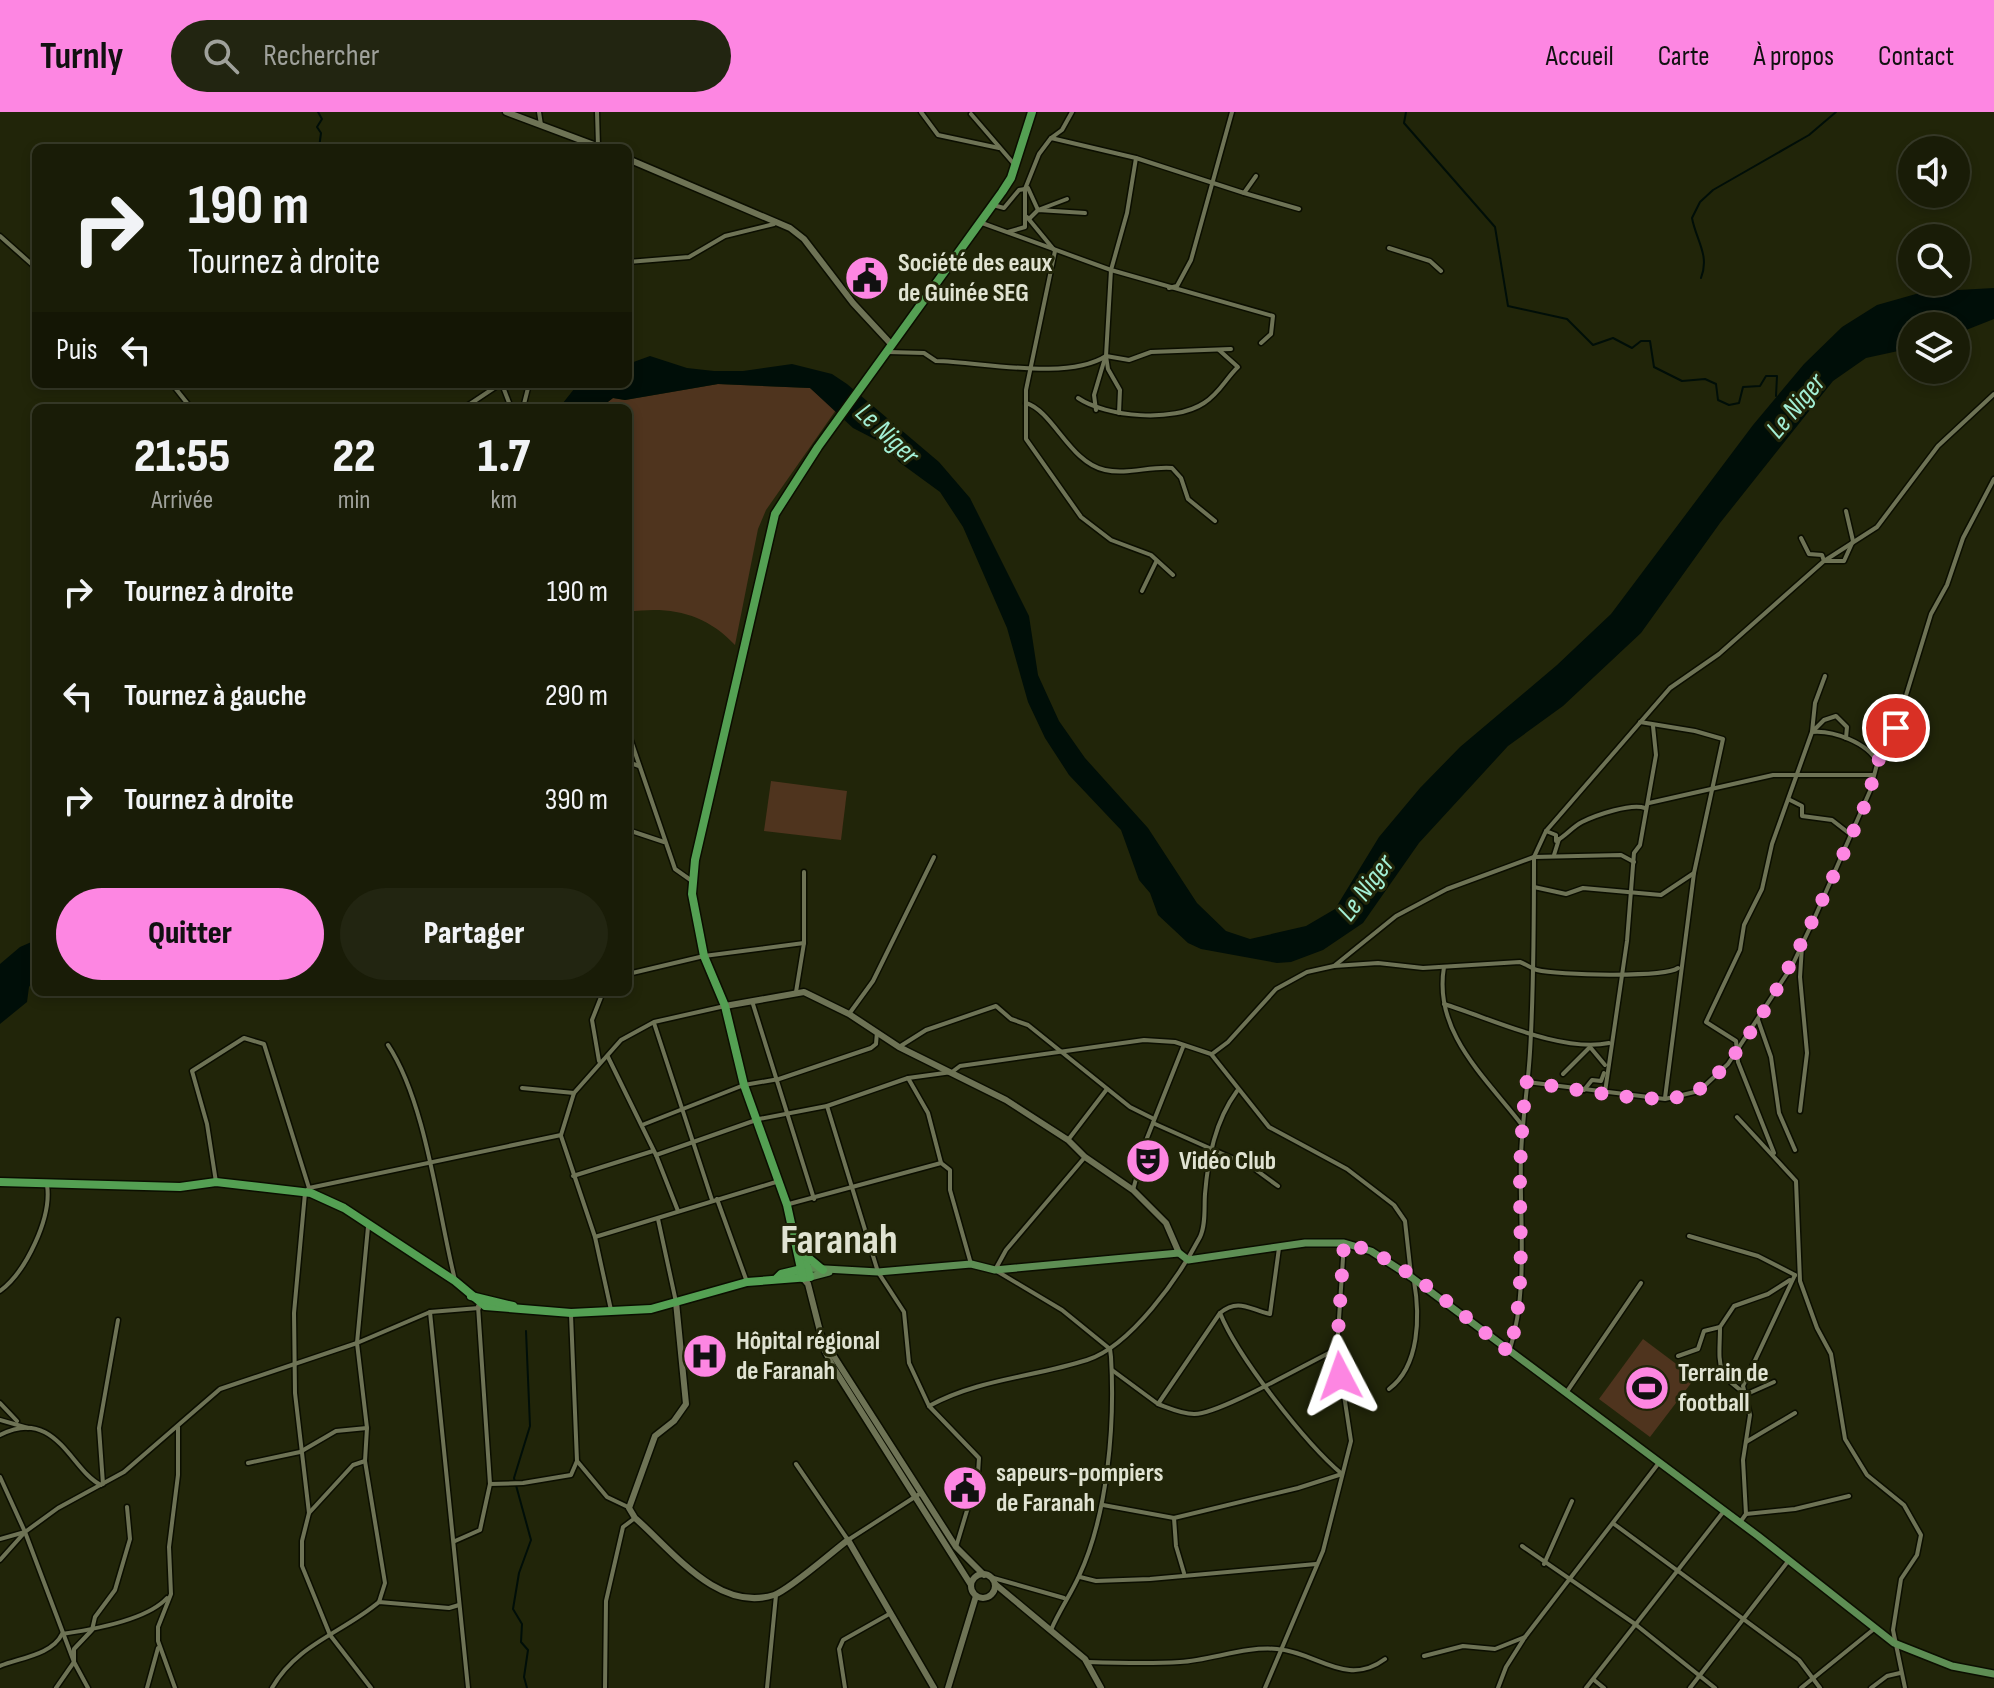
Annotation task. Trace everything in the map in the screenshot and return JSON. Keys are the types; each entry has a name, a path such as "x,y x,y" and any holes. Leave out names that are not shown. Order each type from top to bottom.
{"highway":[{"path":"0,1182 180,1187 216,1182 307,1190 344,1208 368,1227 455,1281 477,1301 514,1307 571,1313 651,1309 747,1282 806,1275 759,1119 744,1085 725,1006 704,956 692,881 770,530 785,496 993,205 1016,166 1032,112"},
{"path":"800,1254 826,1271"},
{"path":"779,1276 800,1254"}],"main road":[{"path":"806,1275 826,1271 878,1272 971,1264 995,1270 1179,1253 1188,1260 1305,1243 1344,1243 1371,1251 1412,1278 1724,1511 1894,1643 1952,1666 1992,1673"}],"street":[{"path":"506,112 590,144"},
{"path":"539,112 542,127"},
{"path":"597,112 599,144"},
{"path":"921,112 938,135 999,148"},
{"path":"1072,112 1062,130 1051,138 1030,173 1022,201 1029,217 1055,251 1030,367 1025,403 1026,439 1081,517 1111,540 1151,555 1173,575"},
{"path":"1169,288 1177,286 1191,260 1232,112"},
{"path":"971,114 1016,166"},
{"path":"1051,138 1136,158 1299,209"},
{"path":"1119,413 1120,390 1108,369 1106,356 1111,270 1127,213 1136,158"},
{"path":"632,161 774,224 790,228 804,239 888,348 924,353 936,361 1030,367 1092,365 1106,356 1129,360 1151,352 1231,349"},
{"path":"1244,193 1256,176"},
{"path":"993,205 1004,208 1019,190 1026,189"},
{"path":"1026,189 1038,210"},
{"path":"1008,232 1025,227 1029,217 1038,210 1067,199"},
{"path":"1038,210 1085,213"},
{"path":"980,223 1111,270 1273,316 1271,334 1261,343"},
{"path":"632,262 689,257 741,229 774,224"},
{"path":"0,236 32,264"},
{"path":"1389,248 1430,261 1441,271"},
{"path":"1078,398 1096,410 1119,413 1165,413 1201,405 1227,385 1238,367 1219,350"},
{"path":"1096,410 1094,395 1106,356"},
{"path":"175,388 188,404"},
{"path":"470,404 495,388"},
{"path":"1509,1352 1517,1326 1523,1232 1522,1125 1531,1032 1534,857 1546,831 1670,688 1738,638 1824,561 1877,527 1938,446 1994,394"},
{"path":"1025,403 1032,404 1082,460 1103,470 1126,472 1172,468 1181,478 1188,499 1215,521"},
{"path":"1526,1082 1665,1099 1699,1091 1728,1064 1792,966 1870,791 1885,741 1896,728 1931,614 1947,585 1963,538 1994,479"},
{"path":"1824,561 1844,561 1853,541 1846,511"},
{"path":"1801,538 1809,554 1822,555 1824,561"},
{"path":"1142,591 1156,562"},
{"path":"1812,732 1815,703 1825,676"},
{"path":"1774,1155 1751,1101 1736,1051 1736,1041 1706,1022 1740,950 1744,925 1762,889 1772,844 1799,774 1806,741 1824,720 1836,716 1847,727 1846,738"},
{"path":"1640,722 1723,739 1694,873 1665,1099"},
{"path":"1605,1092 1605,1071 1621,974 1634,862 1656,755 1653,726"},
{"path":"1812,732 1846,738 1861,746 1877,763"},
{"path":"632,744 675,869 692,881"},
{"path":"632,763 639,766"},
{"path":"1546,831 1553,832 1556,841 1566,837 1580,823 1622,808 1713,790 1737,781 1799,774 1873,775"},
{"path":"1790,800 1802,806 1802,816 1832,820 1850,834"},
{"path":"632,831 665,842"},
{"path":"1554,856 1559,839"},
{"path":"1334,966 1369,935 1418,903 1534,857 1621,855 1634,862"},
{"path":"849,1014 873,981 934,857"},
{"path":"796,992 804,943 804,872"},
{"path":"1534,887 1566,894 1583,888 1661,895 1694,873"},
{"path":"1800,1111 1807,1053 1800,977 1803,939"},
{"path":"632,973 704,956 804,943"},
{"path":"1211,1054 1228,1042 1276,989 1307,972 1334,966 1378,963 1444,967 1520,962 1533,970 1621,974 1664,974 1680,967"},
{"path":"1444,967 1443,1004 1447,1022 1465,1055 1522,1125"},
{"path":"611,1310 595,1237 561,1135 574,1093 599,1061 608,1057 621,1040 654,1022 796,992 849,1014 899,1047 1006,1100 1068,1140 1085,1157 1133,1190 1166,1223 1179,1253"},
{"path":"599,1061 592,1020 601,996"},
{"path":"752,1001 779,1079 814,1199"},
{"path":"1443,1004 1473,1016 1590,1047 1609,1043"},
{"path":"899,1047 926,1030 996,1006 1011,1019 1028,1025 1130,1107 1211,1151 1252,1167 1278,1186"},
{"path":"1758,1020 1771,1057 1779,1113 1795,1150"},
{"path":"654,1022 692,1142 747,1282"},
{"path":"642,1125 744,1085 779,1079 871,1048 876,1044 877,1032"},
{"path":"216,1182 207,1124 192,1071 244,1038 264,1044 307,1190 294,1313 300,1452 309,1513 302,1541 302,1566 330,1635 371,1688"},
{"path":"573,1176 759,1119 827,1106 908,1078 952,1072 960,1066 1144,1040 1175,1042 1211,1054 1225,1068 1237,1091 1280,1136 1347,1169 1394,1205 1405,1221 1411,1243 1419,1332 1397,1383 1389,1389"},
{"path":"388,1045 400,1062 430,1160 455,1281"},
{"path":"1133,1190 1154,1121 1183,1047"},
{"path":"1584,1090 1592,1080 1601,1081 1605,1071 1602,1058 1590,1047"},
{"path":"1563,1074 1590,1047"},
{"path":"608,1057 642,1125 678,1211"},
{"path":"908,1078 928,1113 941,1163 950,1170 950,1190 971,1264"},
{"path":"522,1088 574,1093"},
{"path":"1068,1140 1107,1089"},
{"path":"929,1406 956,1391 1087,1360 1121,1343 1188,1260 1202,1230 1211,1151 1223,1110 1237,1091"},
{"path":"827,1106 837,1148 878,1272 904,1312 909,1363 929,1406 979,1458 978,1474 953,1550"},
{"path":"1737,1117 1796,1181 1800,1281 1813,1320 1831,1354 1845,1439 1867,1475 1904,1505 1921,1537 1912,1566 1901,1579 1894,1643 1905,1688"},
{"path":"307,1190 430,1160 561,1135"},
{"path":"1051,1630 1064,1598 1079,1576 1102,1505 1112,1370 1110,1349 1062,1310 995,1270 1006,1250 1085,1157"},
{"path":"787,1205 941,1163"},
{"path":"595,1237 778,1181"},
{"path":"0,1291 17,1278 42,1228 48,1204 47,1182"},
{"path":"629,1508 655,1436 674,1421 686,1404 676,1302 658,1219"},
{"path":"272,1688 305,1648 379,1602 385,1583 365,1461 367,1428 357,1343 368,1227"},
{"path":"1689,1236 1758,1256 1795,1275"},
{"path":"1265,1688 1323,1551 1351,1441 1337,1349 1344,1243"},
{"path":"1158,1404 1220,1313 1230,1305 1244,1303 1251,1309 1270,1314 1279,1248"},
{"path":"806,1275 833,1367 953,1550 976,1596 975,1610 948,1688"},
{"path":"1747,1394 1717,1365 1720,1327 1734,1306 1768,1294 1795,1275"},
{"path":"1740,1523 1746,1514 1743,1460 1750,1415 1743,1386 1795,1275"},
{"path":"1565,1395 1641,1283"},
{"path":"0,1560 25,1532 58,1508 124,1472 220,1389 357,1343 430,1312 477,1301 490,1484 480,1530 455,1541"},
{"path":"430,1312 468,1688"},
{"path":"490,1484 523,1483 571,1475 577,1461 571,1313"},
{"path":"1220,1313 1266,1383 1329,1463 1342,1474"},
{"path":"102,1484 99,1428 118,1320"},
{"path":"1678,1356 1698,1349 1704,1331 1720,1327"},
{"path":"1112,1370 1158,1404 1199,1414 1337,1349"},
{"path":"1747,1394 1774,1382"},
{"path":"0,1403 18,1423"},
{"path":"1746,1442 1795,1413"},
{"path":"0,1420 52,1435 69,1450 92,1481 102,1484"},
{"path":"175,1688 159,1646 158,1627 171,1594 169,1547 178,1475 178,1427"},
{"path":"248,1463 300,1452 336,1431 367,1428"},
{"path":"0,1435 31,1430"},
{"path":"309,1513 353,1465 365,1461"},
{"path":"577,1461 607,1497 629,1508 635,1518 702,1579 737,1596 776,1595 848,1540 918,1495"},
{"path":"796,1464 848,1540 934,1688"},
{"path":"1498,1688 1506,1667 1525,1637 1658,1464"},
{"path":"1102,1505 1174,1518 1342,1474"},
{"path":"0,1477 25,1532 62,1634 88,1688"},
{"path":"1746,1514 1795,1509 1849,1496"},
{"path":"1544,1564 1572,1501"},
{"path":"56,1688 74,1662 74,1649 92,1630 95,1617 115,1590 128,1550 127,1507"},
{"path":"1586,1688 1724,1511"},
{"path":"605,1688 606,1601 623,1527 635,1518"},
{"path":"1174,1518 1177,1554 1184,1574"},
{"path":"1613,1524 1799,1660 1810,1679 1820,1688"},
{"path":"0,1539 25,1532"},
{"path":"1522,1546 1635,1624 1715,1688"},
{"path":"953,1550 1088,1662 1101,1688"},
{"path":"1690,1688 1789,1560"},
{"path":"1079,1576 1096,1581 1316,1564"},
{"path":"971,1585 975,1577 987,1576 1064,1598"},
{"path":"975,1610 995,1584"},
{"path":"62,1634 92,1630 152,1609 171,1594"},
{"path":"767,1688 776,1595"},
{"path":"976,1596 1010,1597"},
{"path":"379,1602 449,1608 459,1605"},
{"path":"845,1688 839,1649 843,1640 891,1613"},
{"path":"1801,1688 1874,1629"},
{"path":"0,1666 43,1650 59,1641 62,1634"},
{"path":"1424,1656 1463,1646 1495,1649 1525,1637"},
{"path":"147,1688 159,1646"},
{"path":"1088,1662 1180,1662 1260,1648 1282,1649 1311,1662 1351,1672 1369,1671 1385,1659"},
{"path":"1871,1688 1887,1676 1900,1673"},
{"path":"1593,1679 1604,1688"}],"shaded area":[{"path":"718,384 810,388 836,410 766,510 758,529 735,645 712,626 686,614 658,610 632,611 632,404 605,404 613,398 625,400"},
{"path":"771,781 847,791 841,840 764,831"},
{"name":"Terrain de football","path":"1643,1339 1695,1378 1650,1437 1599,1399"}],"water":[{"name":"Le Niger","path":"1994,288 1994,319 1970,328 1970,312 1898,312 1898,351 1866,358 1833,381 1720,523 1641,633 1563,706 1508,746 1419,843 1363,923 1323,950 1291,962 1277,963 1201,949 1188,943 1158,915 1150,893 1139,880 1121,830 1069,775 1045,738 1028,702 1007,628 963,527 940,492 899,462 884,444 853,428 810,388 718,384 625,400 613,398 605,404 562,404 575,388 632,388 632,363 650,356 687,368 714,371 743,371 792,364 832,374 847,384 939,462 970,498 1029,616 1038,675 1059,721 1085,758 1148,828 1197,903 1226,931 1250,939 1306,926 1335,909 1379,837 1420,788 1460,747 1557,665 1611,614 1753,425 1804,364 1842,327 1877,305 1909,296 1970,296 1970,289"},
{"path":"32,942 32,982 27,1002 0,1024 0,964 20,947"}],"waterway":[{"path":"318,112 322,119 317,127 321,133 320,144"},
{"path":"1406,112 1404,123 1495,227 1508,306 1567,319 1593,345 1613,338 1632,348 1641,341 1650,341 1654,367 1682,381 1705,379 1716,384 1718,400 1729,405 1739,403 1743,387 1760,386 1766,376 1777,376 1776,396"},
{"path":"1701,278 1703,255 1692,218 1700,202 1713,190 1809,135 1836,112"},
{"path":"526,1331 530,1426 514,1478 531,1540 519,1573 513,1609 522,1624 521,1642 528,1650 524,1677 527,1688"}],"place":[{"name":"Société des eaux de Guinée SEG","path":"867,278"},
{"name":"Vidéo Club","path":"1148,1161"},
{"name":"Hôpital régional de Faranah","path":"705,1356"},
{"name":"Terrain de football","path":"1647,1388"},
{"name":"sapeurs-pompiers de Faranah","path":"965,1488"}],"district":[{"name":"Faranah","path":"839,1240"}],"route":[{"path":"1340,1376 1337,1349 1344,1280 1344,1243 1359,1246 1390,1261 1509,1352 1517,1326 1523,1232 1520,1189 1526,1082 1665,1099 1699,1091 1728,1064 1792,966 1815,917 1826,884 1861,813 1881,749 1896,728"}]}
